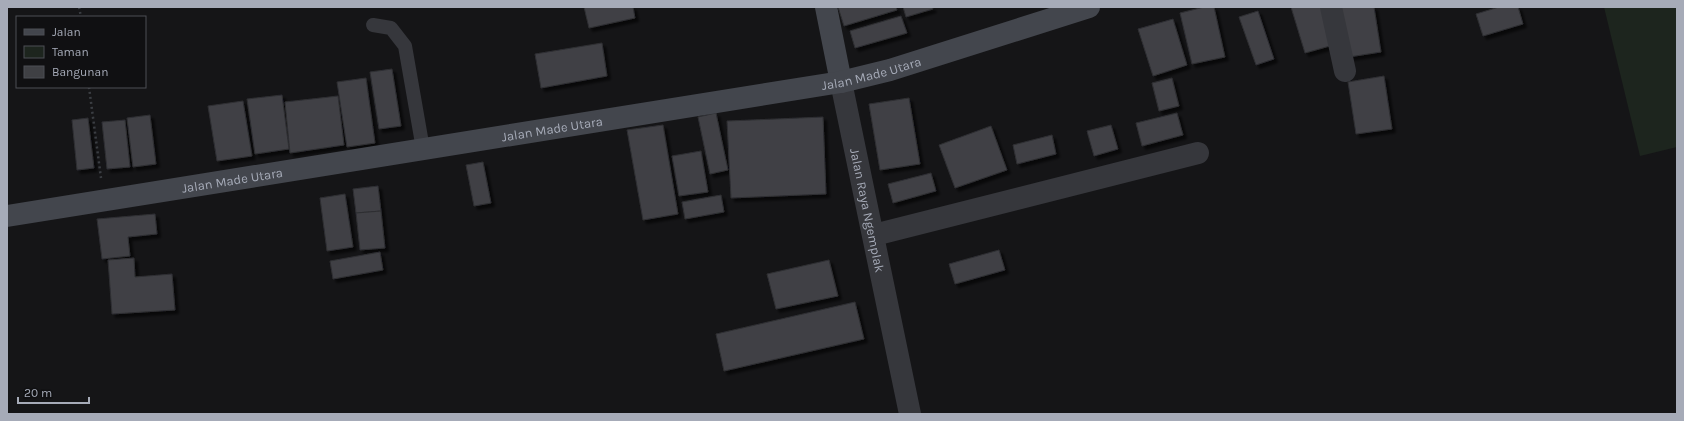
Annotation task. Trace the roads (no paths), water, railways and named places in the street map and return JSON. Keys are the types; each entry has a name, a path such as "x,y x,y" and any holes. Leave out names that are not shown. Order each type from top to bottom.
{"street":[{"name":"Jalan Raya Ngemplak","path":"826,7 910,414"},
{"name":"Jalan Made Utara","path":"7,216 841,82 890,70 1089,7"},
{"path":"1331,7 1345,71"},
{"path":"874,235 1198,153"}],"lane":[{"path":"373,25 391,28 405,46 423,149"}]}
